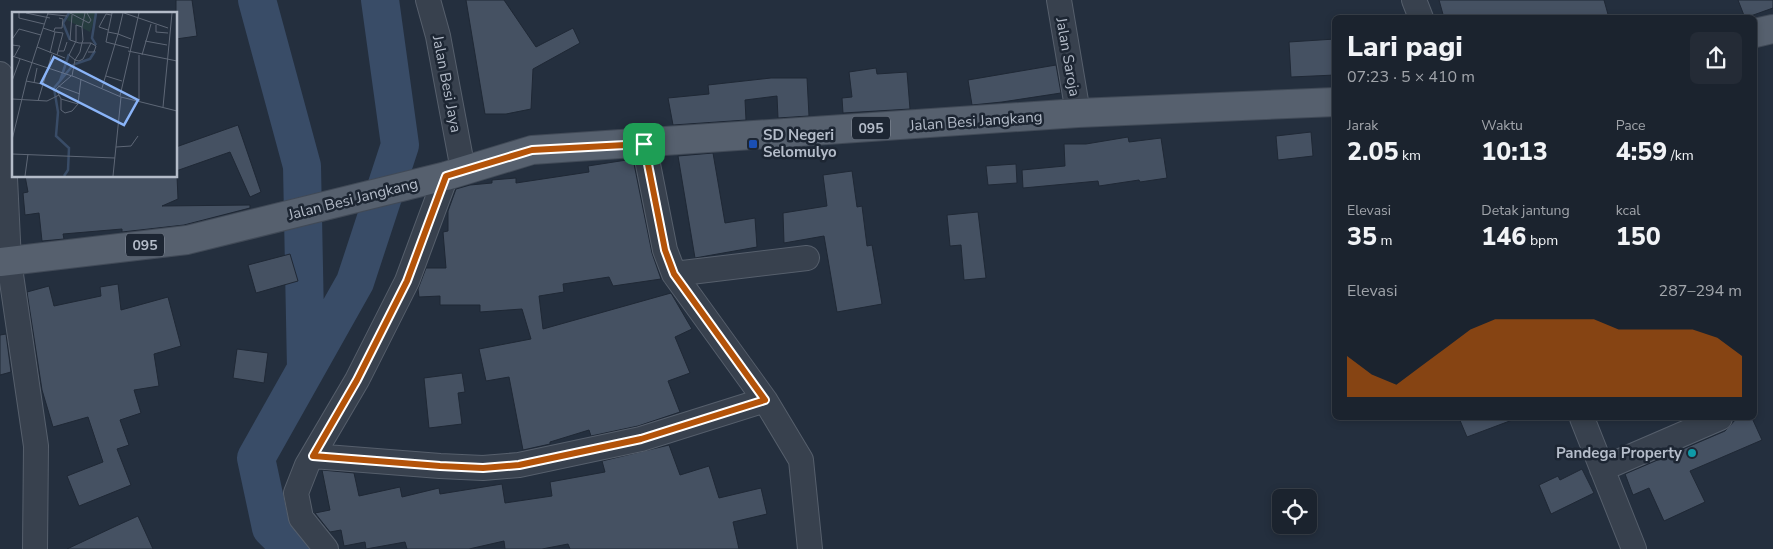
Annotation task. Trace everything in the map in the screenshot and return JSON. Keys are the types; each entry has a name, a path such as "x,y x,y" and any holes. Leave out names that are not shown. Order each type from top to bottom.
{"main road":[{"path":"1757,33 1773,29"},
{"name":"Jalan Besi Jangkang","path":"4,262 187,240 413,184 532,150 644,144 1078,113 1332,102"}],"street":[{"name":"Jalan Besi Jaya","path":"428,0 438,36 454,173"},
{"name":"Jalan Saroja","path":"1059,0 1078,113"},
{"path":"1414,0 1420,15"},
{"path":"0,74 4,262 36,446 35,549"},
{"path":"644,144 665,250 674,274 765,400 801,460 810,549"},
{"path":"326,549 301,518 296,493 313,456 357,380 407,281 454,173"},
{"path":"674,274 807,258"},
{"path":"313,456 483,468 519,465 641,439 765,400"},
{"path":"1583,420 1634,549"},
{"path":"1602,469 1715,420"}],"building":[{"path":"176,0 192,0 197,36 178,39 178,12 176,12"},
{"path":"466,0 504,0 536,47 573,28 580,43 533,69 531,109 506,114 485,114"},
{"path":"1439,0 1604,0 1608,15 1443,15"},
{"path":"1738,0 1773,0 1773,8 1753,15 1744,15"},
{"path":"1332,39 1332,75 1291,77 1289,42"},
{"path":"1056,65 1061,93 972,105 968,80"},
{"path":"876,68 877,74 907,72 910,109 843,113 842,98 852,97 849,72"},
{"path":"771,78 807,78 809,116 778,118 777,96 745,100 746,120 673,125 668,98 709,94 708,85"},
{"path":"238,125 261,192 250,197 230,152 178,170 178,146"},
{"path":"1311,132 1313,156 1278,160 1276,136"},
{"path":"1128,137 1129,142 1161,138 1167,178 1099,186 1098,181 1023,188 1022,170 1065,166 1064,144 1086,144"},
{"path":"713,153 725,223 755,218 757,247 695,258 678,156"},
{"path":"633,159 652,253 661,279 613,286 609,277 563,284 564,292 539,296 543,329 671,293 692,329 675,337 690,373 668,381 680,412 638,426 591,436 589,430 550,442 550,444 523,450 509,377 486,381 479,349 531,339 522,309 480,312 480,305 440,305 440,296 419,297 418,289 426,268 446,268 443,232 448,231 448,211 456,189 470,185 492,183 492,180 516,178 516,183 589,172 588,166"},
{"path":"1016,164 1017,183 988,185 986,166"},
{"path":"852,171 857,207 862,206 867,246 872,245 882,304 837,312 824,236 784,243 783,213 827,206 823,175"},
{"path":"25,178 177,178 178,199 162,206 250,205 250,208 184,225 122,232 122,229 63,234 64,239 42,241 39,213 25,215 23,193 28,192"},
{"path":"978,212 986,278 964,280 961,245 950,246 947,215"},
{"path":"290,254 298,281 256,293 248,265"},
{"path":"118,284 121,310 168,297 181,346 154,354 159,386 134,390 141,413 120,420 129,445 117,449 131,485 79,506 67,476 103,462 88,417 53,427 42,390 27,292 49,286 54,306 101,296 100,287"},
{"path":"6,334 11,372 0,375 0,335"},
{"path":"237,349 268,353 264,383 233,378"},
{"path":"462,373 465,392 458,393 462,424 429,428 424,378"},
{"path":"1460,420 1512,420 1467,437"},
{"name":"Pandega Property","path":"1735,420 1753,420 1762,440 1690,471 1705,502 1664,521 1649,488 1633,495 1625,474 1725,431"},
{"path":"669,445 680,475 709,466 719,498 761,488 767,514 733,522 739,549 570,549 568,544 542,549 505,549 504,541 469,549 407,549 405,542 366,549 365,542 344,546 341,530 330,532 315,513 330,510 322,470 354,473 359,496 400,487 402,497 439,488 440,494 502,484 505,503 552,496 550,482 605,472 602,461"},
{"path":"1582,469 1594,493 1551,514 1539,485 1558,476 1560,480"},
{"path":"138,516 153,549 67,549 116,526"}],"waterway":[{"path":"257,0 302,166 306,369"},
{"path":"292,549 271,528 256,458 355,282 400,145 380,0"}],"place":[{"name":"SD Negeri Selomulyo","path":"753,144"},
{"name":"Pandega Property","path":"1692,453"}],"route":[{"path":"644,144 665,250 674,274 765,400 641,439 519,465 483,468 313,456 357,380 407,281 446,176 532,150 644,144"}]}
